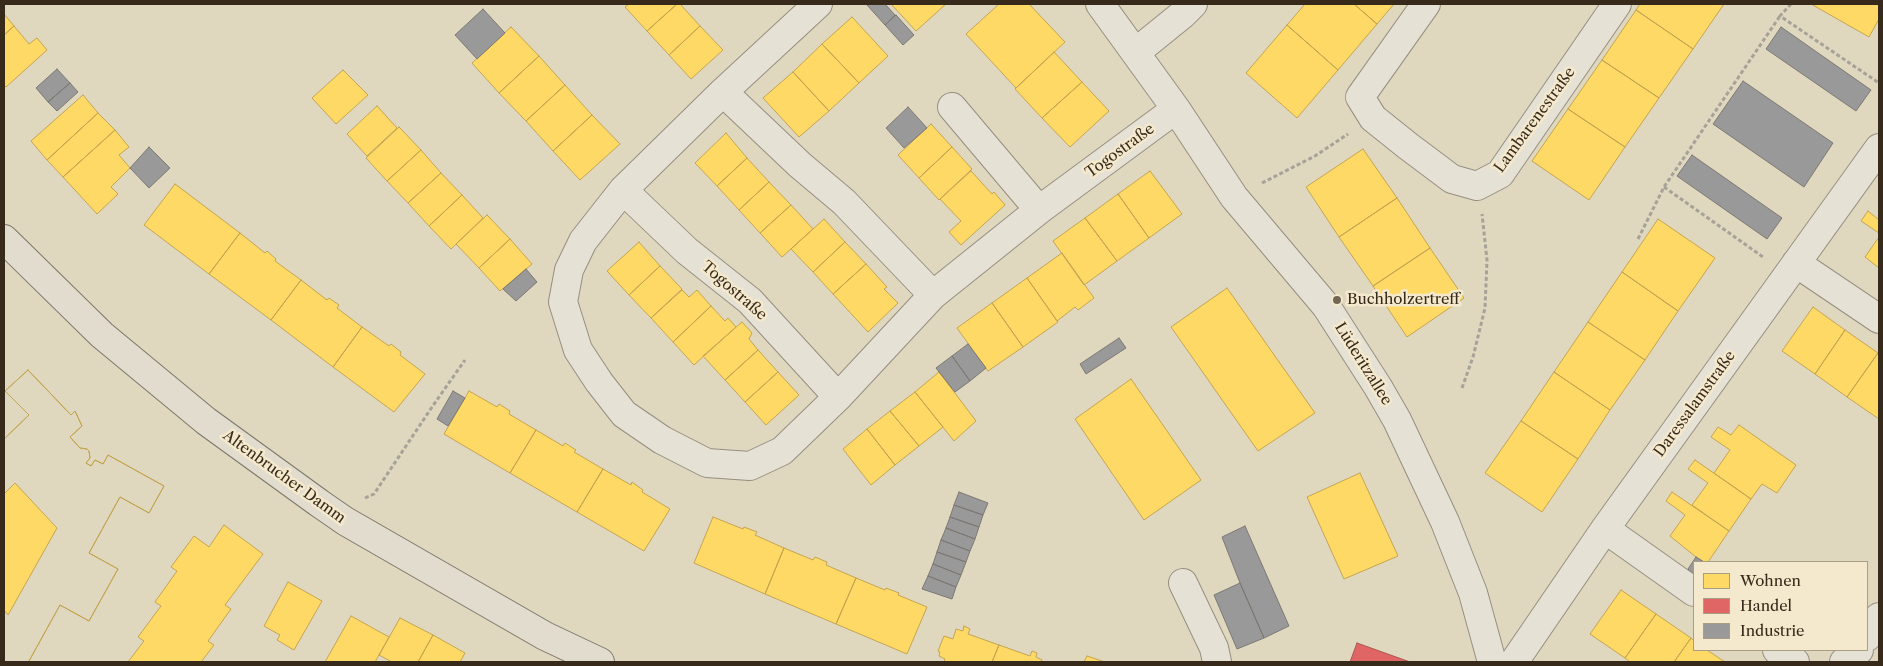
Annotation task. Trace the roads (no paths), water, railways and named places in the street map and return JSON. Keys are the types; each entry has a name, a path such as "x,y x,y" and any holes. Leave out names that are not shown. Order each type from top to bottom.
{"main road":[{"name":"Altenbrucher Damm","path":"4,239 102,335 206,421 319,504 345,521 545,636 600,662"}],"street":[{"name":"Togostraße","path":"818,4 723,92 623,190 582,241 569,270 563,302 578,350 599,382 624,414 662,440 707,463 750,466 782,451 838,397 933,295 1039,210 1176,110"},
{"name":"Lüderitzallee","path":"1100,4 1136,52 1234,197 1326,306 1388,403 1445,522 1472,593 1492,662"},
{"path":"1136,52 1193,4"},
{"name":"Lambarenestraße","path":"1426,4 1360,97 1373,118 1452,179 1477,186 1500,174 1617,4"},
{"path":"723,92 800,165 844,202 933,295"},
{"path":"952,107 1039,210"},
{"name":"Daressalamstraße","path":"1514,662 1605,529 1879,148"},
{"name":"Togostraße","path":"623,190 687,251 750,301 838,397"},
{"path":"1792,269 1879,319"},
{"path":"1605,529 1693,591"},
{"path":"1183,583 1214,648 1217,662"},
{"path":"1868,635 1879,617"},
{"path":"1778,651 1795,662"},
{"path":"1844,662 1857,651"}],"place":[{"name":"Buchholzertreff","path":"1337,300"}]}
